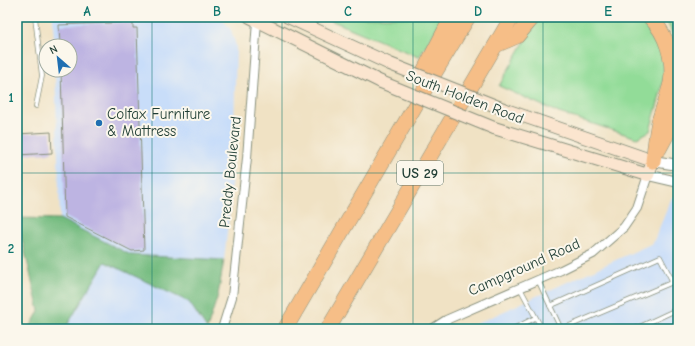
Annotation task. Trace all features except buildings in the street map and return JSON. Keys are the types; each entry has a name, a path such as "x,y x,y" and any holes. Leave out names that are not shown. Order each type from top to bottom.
{"highway":[{"path":"419,98 424,71 452,17"},
{"name":"US 29","path":"285,329 419,98 468,17"},
{"name":"US 29","path":"328,329 512,17"},
{"path":"496,45 517,36 533,17"},
{"path":"650,17 663,35 667,44 672,65 671,82 659,122 653,161"},
{"path":"653,161 674,121 678,96"}],"main road":[{"name":"South Holden Road","path":"288,17 390,64 506,110 653,161"},
{"name":"South Holden Road","path":"255,18 381,82 494,128 648,175"},
{"name":"Campground Road","path":"648,175 653,161"}],"street":[{"name":"Preddy Boulevard","path":"222,329 232,297 247,158 255,18"},
{"name":"South Holden Road","path":"653,161 678,165"},
{"name":"South Holden Road","path":"648,175 678,182"},
{"name":"Campground Road","path":"432,329 446,320 593,254 624,227 637,208 648,175"}],"lane":[{"path":"35,17 42,76 36,106"},
{"path":"550,306 660,257 678,292"},
{"path":"538,280 561,329 673,282"},
{"path":"520,288 542,329"},
{"path":"635,329 678,309"},
{"path":"513,329 535,318"}],"shaded area":[{"path":"53,17 218,17 223,20 231,30 236,46 234,130 230,207 224,260 131,255 60,219 55,78 78,78 78,38 54,38"},
{"path":"672,197 678,198 678,329 465,329 653,243"},
{"path":"105,262 189,302 206,329 65,329"}],"green space":[{"path":"323,17 444,17 419,57"},
{"path":"543,17 642,17 647,22 658,39 664,60 664,75 661,91 650,131 637,138 559,113 499,86 534,25"},
{"path":"665,17 678,17 678,36 674,37"},
{"path":"17,218 60,219 131,255 224,260 218,295 207,329 189,302 105,262 65,329 29,329 39,311"}],"place":[{"name":"Colfax Furniture & Mattress","path":"99,123"}]}
